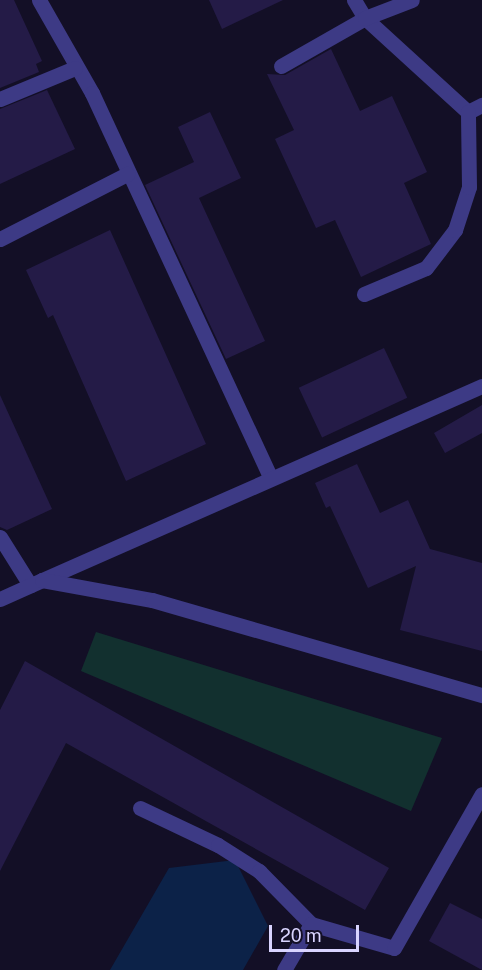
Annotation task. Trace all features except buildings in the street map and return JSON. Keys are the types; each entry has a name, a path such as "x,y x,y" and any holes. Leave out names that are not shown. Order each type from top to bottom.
{"street":[{"path":"39,0 75,68 92,93 127,174 271,479"},
{"path":"354,0 365,18 468,112 469,187 455,230 426,268 364,294"},
{"path":"281,66 365,18 412,0"},
{"path":"0,99 75,68"},
{"path":"468,112 482,105"},
{"path":"0,238 127,174"},
{"path":"0,599 482,386"},
{"path":"0,537 36,583 152,600 391,665 482,695"},
{"path":"140,808 218,845 259,870 311,924 394,948 482,794"},
{"path":"284,970 311,924"}],"green space":[{"path":"96,632 442,738 411,811 81,671"}],"water":[{"path":"235,860 268,926 243,970 110,970 169,868"}]}
